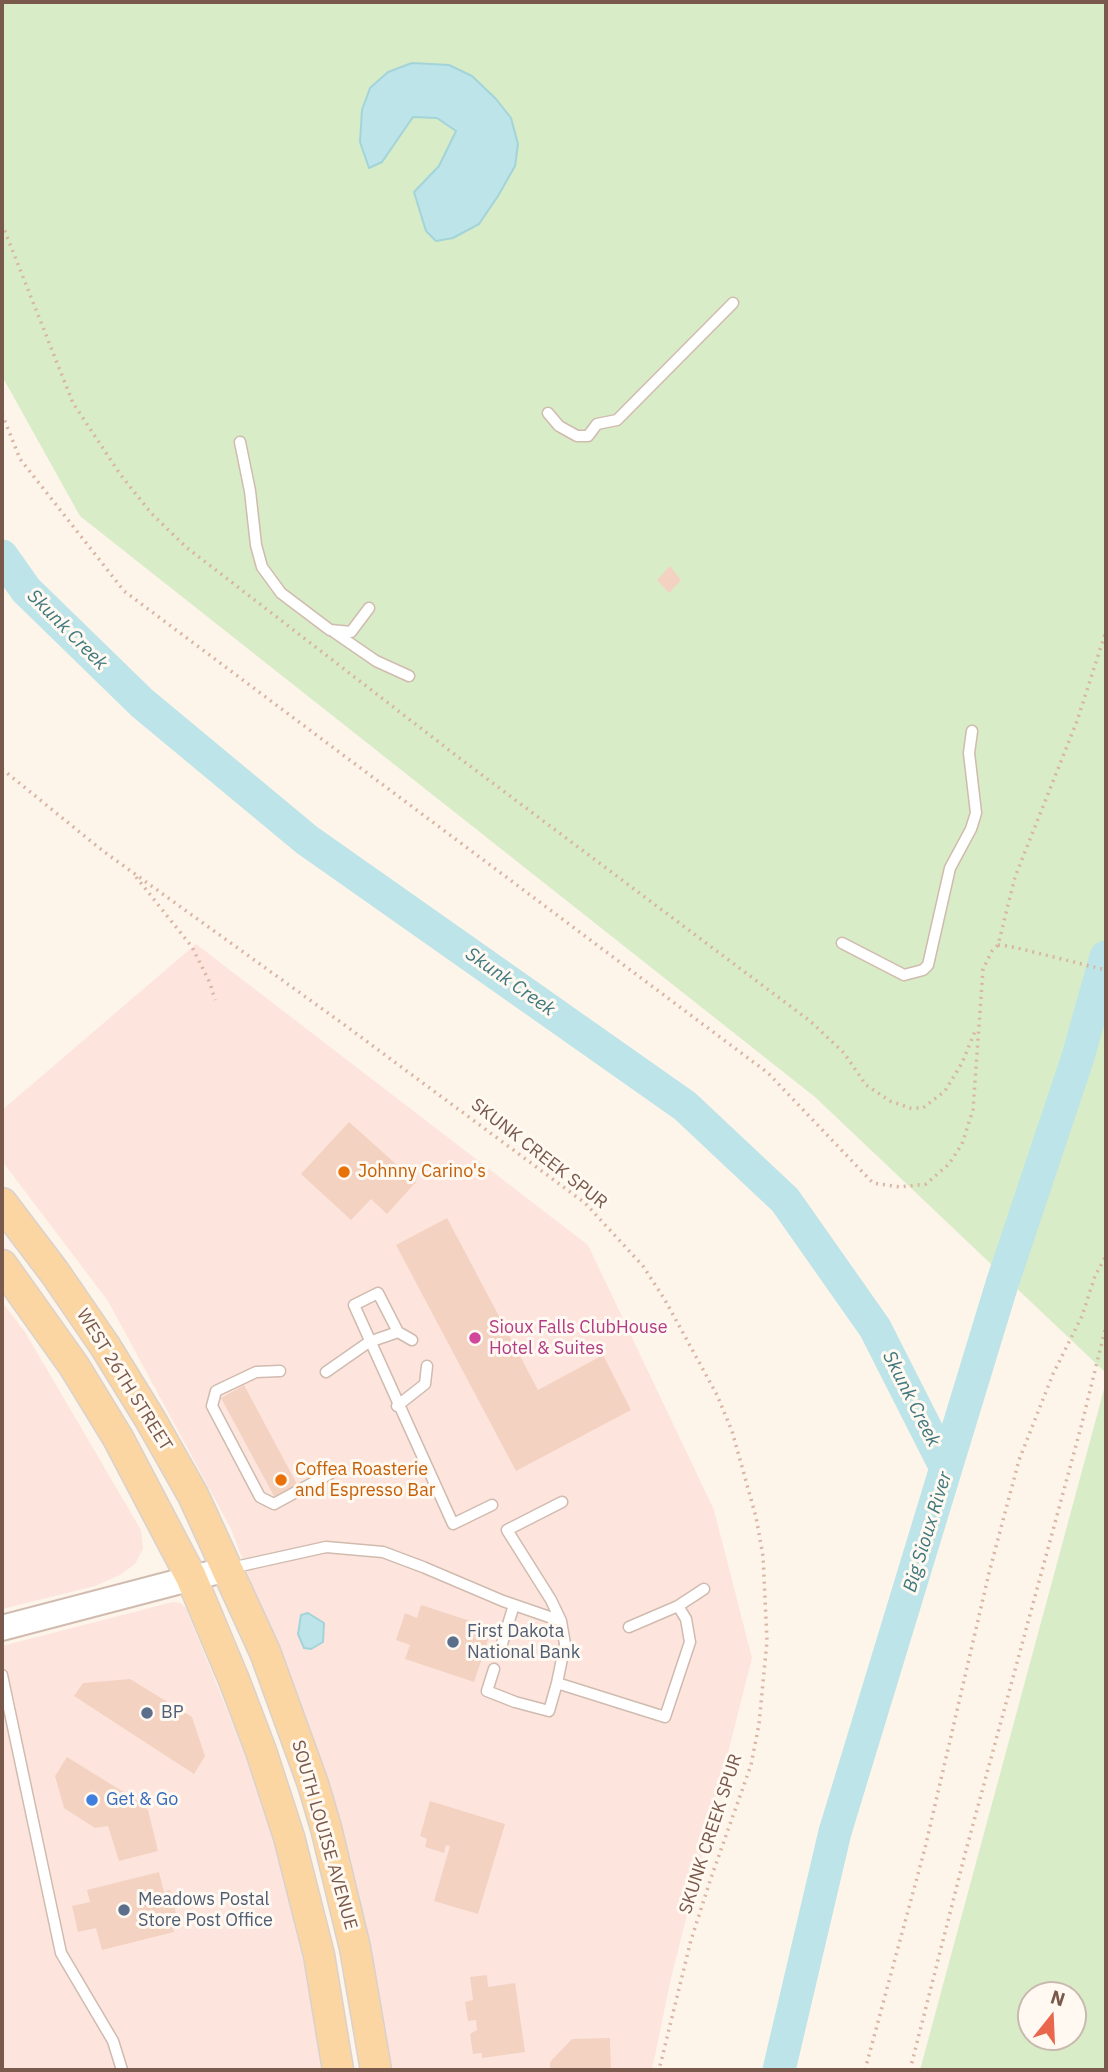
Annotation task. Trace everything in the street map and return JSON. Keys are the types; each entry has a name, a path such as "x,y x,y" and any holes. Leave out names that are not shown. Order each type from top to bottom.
{"main road":[{"name":"WEST 26TH STREET","path":"2,1203 55,1273 118,1366 193,1495 227,1569"},
{"name":"WEST 26TH STREET","path":"2,1265 74,1366 118,1437 191,1577"},
{"name":"SOUTH LOUISE AVENUE","path":"227,1569 265,1652 313,1784 355,1948 376,2070"},
{"name":"SOUTH LOUISE AVENUE","path":"191,1577 261,1751 289,1837 319,1955 338,2070"}],"street":[{"path":"2,1628 227,1569"}],"lane":[{"path":"548,413 559,426 577,436 588,436 597,424 617,419 733,303"},
{"path":"240,442 262,567 281,593 330,630 376,661 409,676"},
{"path":"330,630 351,632 369,608"},
{"path":"842,943 904,975 923,970 928,965 950,868 971,829 976,813 970,753 972,731"},
{"path":"412,1340 398,1332 378,1293 354,1305 397,1406 453,1524 492,1506"},
{"path":"326,1372 369,1342 398,1332"},
{"path":"397,1406 425,1384 427,1366"},
{"path":"280,1371 256,1372 216,1391 212,1406 260,1497 274,1504 331,1473"},
{"path":"494,1669 487,1691 549,1711 565,1644 561,1621 551,1600 507,1530 562,1502"},
{"path":"227,1569 326,1548 383,1552 561,1621"},
{"path":"629,1627 678,1606 704,1590"},
{"path":"501,1647 514,1605"},
{"path":"557,1683 665,1717 690,1642 686,1619 678,1606"},
{"path":"2,1675 61,1953 113,2040 122,2070"}],"path":[{"path":"2,224 73,403 120,474 151,513 186,547 462,760 810,1021 844,1053 866,1085 890,1101 910,1108 923,1108 945,1091 962,1063 978,1024"},
{"path":"2,414 20,459 124,591 768,1073 873,1183 900,1188 926,1184 949,1164 962,1144 972,1110 983,969 998,945 1015,877 1077,721 1106,631"},
{"name":"SKUNK CREEK SPUR","path":"2,769 132,873 346,1026 585,1203 643,1266 665,1300 717,1395 732,1431 756,1517 763,1556 766,1601 765,1664 759,1724 751,1765 691,1940 659,2070"},
{"path":"132,873 192,947 210,983 215,1000"},
{"path":"998,945 1106,970"},
{"path":"865,2070 925,1847 989,1573 1019,1460 1054,1374 1082,1316 1095,1276 1106,1256"},
{"path":"910,2070 944,1932 1106,1326"}],"shaded area":[{"path":"196,944 588,1245 714,1510 752,1658 671,1978 652,2070 388,2070 274,1643 231,1529 108,1301 2,1161 2,1110"},
{"path":"2,1302 25,1332 141,1530 143,1549 135,1564 120,1575 95,1586 2,1609"},
{"path":"173,1602 186,1608 263,1799 305,1958 323,2070 2,2070 2,1646"}],"green space":[{"path":"2,2 1106,2 1106,1373 815,1097 80,516 2,376"},
{"path":"1106,1382 1106,2070 920,2070"}],"water":[{"path":"412,63 449,65 472,76 511,118 518,144 515,166 479,224 453,238 436,241 426,231 414,192 439,166 456,131 437,118 413,117 382,162 369,168 360,142 362,110 370,88 388,72"},
{"path":"308,1613 324,1623 323,1642 311,1649 304,1648 298,1634 301,1615"}],"building":[{"path":"670,566 681,580 669,593 657,580"},
{"path":"349,1122 416,1182 387,1214 371,1199 351,1220 301,1174"},
{"path":"447,1218 538,1390 603,1355 631,1410 516,1471 396,1245"},
{"path":"244,1385 298,1486 275,1498 221,1398"},
{"path":"421,1605 492,1628 474,1682 405,1659 410,1645 396,1640 405,1613 417,1618"},
{"path":"130,1679 192,1717 205,1756 194,1774 74,1696 83,1683"},
{"path":"67,1757 148,1810 158,1851 119,1861 108,1826 95,1828 64,1808 55,1776"},
{"path":"430,1801 505,1824 478,1914 434,1901 450,1846 446,1845 444,1853 425,1847 427,1839 420,1836"},
{"name":"Meadows Postal Store Post Office","path":"159,1872 164,1892 170,1890 176,1913 169,1915 174,1932 102,1950 96,1928 78,1932 72,1906 90,1902 87,1890"},
{"path":"487,1975 488,1987 515,1983 525,2052 482,2058 482,2053 473,2054 470,2034 477,2030 476,2020 468,2021 465,2002 473,2000 470,1977"},
{"path":"610,2038 611,2070 550,2070 550,2062 572,2039"}],"waterway":[{"name":"Skunk Creek","path":"2,556 26,590 142,703 307,840 685,1106 785,1200 875,1328 946,1468"},
{"name":"Big Sioux River","path":"779,2070 835,1832 1002,1284 1078,1057 1106,957"}],"place":[{"name":"Johnny Carino's","path":"344,1172"},
{"name":"Sioux Falls ClubHouse Hotel & Suites","path":"475,1338"},
{"name":"Coffea Roasterie and Espresso Bar","path":"281,1480"},
{"name":"First Dakota National Bank","path":"453,1642"},
{"name":"BP","path":"147,1713"},
{"name":"Get & Go","path":"92,1800"},
{"name":"Meadows Postal Store Post Office","path":"124,1910"}]}
